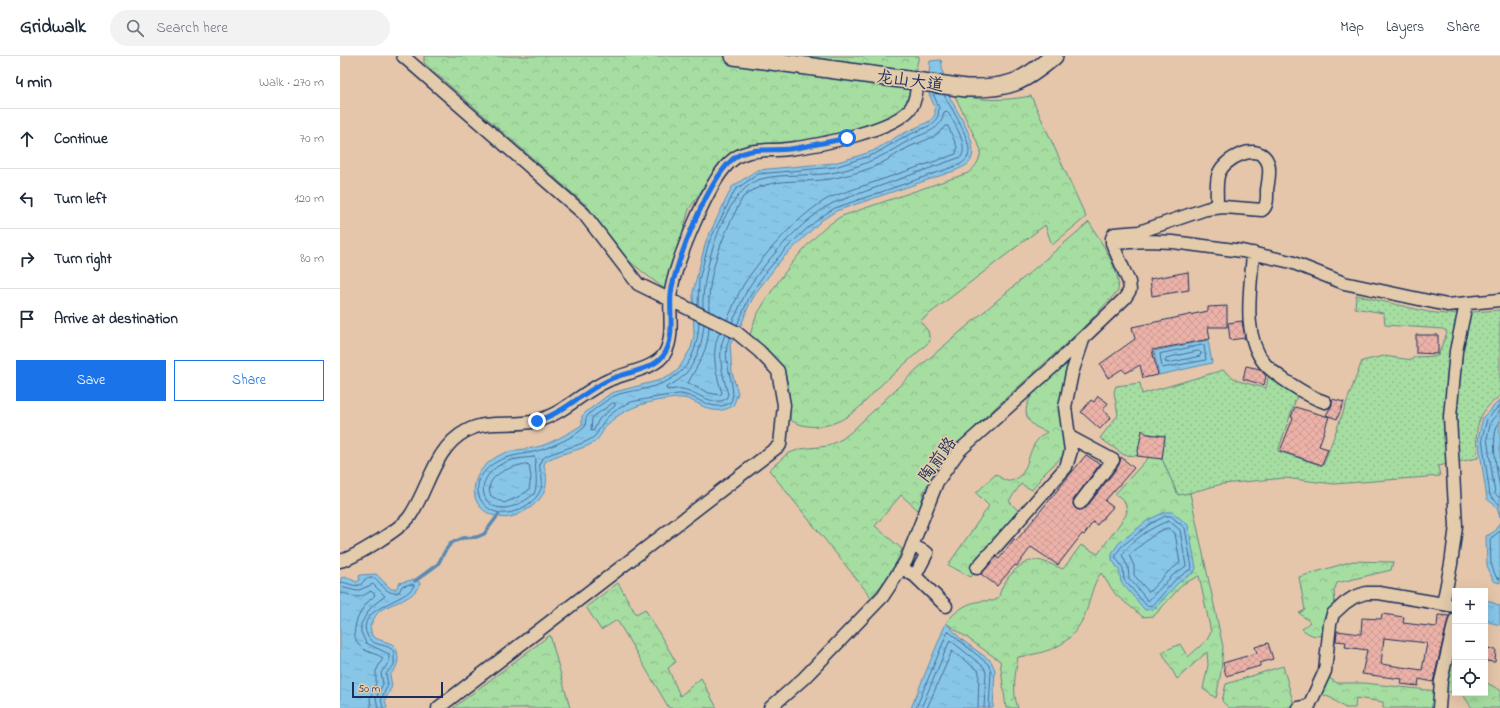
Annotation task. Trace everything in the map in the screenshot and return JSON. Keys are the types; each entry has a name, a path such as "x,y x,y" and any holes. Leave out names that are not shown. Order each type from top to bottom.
{"main road":[{"name":"龙山大道","path":"734,56 966,88 994,88 1012,85 1024,79 1054,56"}],"street":[{"path":"403,56 584,214 638,284 736,332 759,351 778,371 784,405 780,445 438,708"},
{"path":"340,562 405,522 417,504 442,453 450,442 462,433 483,425 525,423 546,418 562,410 598,385 650,365 661,358 665,352 669,337 674,302 674,277 680,259 715,180 731,161 749,151 783,150 823,144 884,126 912,107 919,81"},
{"path":"1208,208 1224,207 1262,210 1265,208 1269,164 1265,157 1255,152 1242,153 1221,168 1217,176 1217,204 1139,232 1114,234 1112,243 1148,241 1173,242 1253,253 1291,262 1344,283 1446,305 1500,300"},
{"name":"陶前路","path":"770,708 860,621 883,596 902,568 937,482 959,451 1083,339 1125,298 1130,290 1130,282 1112,243"},
{"path":"1253,253 1249,307 1252,342 1265,365 1308,395 1325,402"},
{"path":"1305,707 1325,671 1330,624 1333,614 1345,603 1366,593 1379,593 1449,605 1451,564 1456,526 1450,417 1456,351 1466,304"},
{"path":"977,568 1066,467 1071,451 1065,407 1072,373 1083,339"},
{"path":"1070,437 1113,460 1080,503"},
{"path":"912,545 928,553 915,576"},
{"path":"902,568 915,576 946,606"},
{"path":"1439,708 1441,681 1454,624"}],"green space":[{"path":"424,56 919,56 907,106 884,124 810,141 748,148 721,163 689,209 667,291 629,261 587,206 424,63"},
{"path":"954,94 992,100 1031,96 1086,217 1052,245 1045,225 920,321 928,331 930,341 882,384 854,412 837,422 828,425 809,426 790,420 786,376 772,355 750,335 757,315 774,288 806,246 830,224 842,216 968,173 973,168 979,160 981,150"},
{"path":"1089,222 1104,246 1113,265 1117,275 1118,291 1080,331 986,416 941,461 924,491 919,511 901,495 875,526 902,549 889,574 871,597 769,470 787,454 800,449 828,446 842,439 918,368"},
{"path":"1356,295 1428,312 1445,314 1500,310 1500,396 1486,409 1478,423 1476,439 1478,458 1438,466 1440,476 1334,484 1285,478 1222,484 1178,496 1162,459 1165,436 1142,433 1137,456 1124,455 1100,438 1118,415 1114,392 1116,386 1140,383 1142,394 1223,370 1238,381 1266,388 1269,373 1298,393 1278,451 1323,466 1362,361 1384,356 1412,360 1414,357 1438,356 1447,332 1443,329 1385,325 1383,313 1355,308"},
{"path":"1068,364 1070,367 1061,393 1066,453 1045,473 1032,490 1021,484 1009,501 1021,514 971,577 948,565 989,506 976,493 996,474 1007,481 1015,480 1020,476 1036,442 1047,432 1036,427 1030,421 1027,416 1026,409 1035,391 1056,372"},
{"path":"1149,457 1162,459 1178,495 1190,493 1223,647 1221,672 1216,698 1203,689 1208,665 1207,652 1177,679 1162,652 1180,644 1188,657 1207,640 1211,632 1199,576 1183,584 1154,616 1143,617 1116,595 1101,573 1094,587 1086,612 1074,633 1067,640 1050,650 1018,657 1015,676 1015,696 1018,708 1006,708 1000,661 946,623 961,608 967,605 979,601 994,601 999,597 1003,585 1012,573 1017,568 1029,561 1042,561 1063,569 1081,545 1098,554 1126,515 1125,502 1115,494"},
{"path":"1353,561 1393,562 1391,570 1337,583 1334,591 1335,606 1325,634 1315,636 1302,629 1310,622 1299,613 1305,610 1299,577"},
{"path":"618,583 636,614 645,609 676,662 668,668 680,696 701,678 717,708 669,708 617,620 601,630 586,607"},
{"path":"550,635 570,708 453,708"},
{"path":"1449,663 1452,664 1452,692 1443,692"},
{"path":"1283,666 1294,705 1286,708 1229,708 1222,701 1226,684"},
{"path":"1326,676 1337,683 1364,683 1437,691 1434,708 1383,708 1383,702 1356,698 1355,708 1345,708 1331,698 1319,693"},
{"path":"1488,684 1500,690 1500,708 1472,708 1464,696 1488,696"}],"water":[{"path":"941,60 947,91 966,128 973,148 972,157 968,164 954,171 836,211 822,220 781,260 757,291 730,345 732,373 738,393 733,406 724,410 709,409 691,400 678,398 659,400 631,408 608,424 598,439 593,443 554,457 545,462 544,467 546,474 546,486 544,492 538,501 528,509 517,515 505,518 491,515 481,508 475,497 474,489 476,481 484,467 496,457 511,451 541,446 557,439 582,425 582,416 611,393 657,381 670,376 678,370 691,348 694,336 693,292 706,241 732,187 757,170 834,163 873,151 898,136 930,121 935,115 935,108 928,91 930,61"},
{"path":"1208,340 1212,363 1159,375 1154,351"},
{"path":"1500,400 1500,517 1497,507 1487,499 1478,438 1483,417"},
{"path":"1165,512 1172,512 1188,525 1196,568 1194,572 1178,583 1154,609 1145,610 1121,582 1119,570 1112,560 1112,553 1119,543 1148,520"},
{"path":"1500,522 1500,583 1493,581 1487,565 1486,536 1494,532"},
{"path":"376,574 391,589 396,589 399,583 416,579 420,583 413,594 379,611 370,626 372,636 390,643 397,652 397,663 395,669 390,675 392,686 385,700 387,708 340,708 340,581 341,578 347,577 356,582 360,580 359,576 361,575"},
{"path":"1488,600 1500,606 1500,625 1488,622"},
{"path":"946,623 962,640 991,661 995,670 993,708 911,708"}],"building":[{"path":"1188,272 1189,290 1152,296 1150,279"},
{"path":"1227,306 1227,327 1208,327 1210,339 1152,350 1158,375 1143,378 1140,365 1126,373 1122,369 1108,378 1100,364 1135,339 1132,327 1208,311 1208,307"},
{"path":"1242,321 1245,338 1230,340 1228,323"},
{"path":"1416,335 1438,335 1438,354 1416,353"},
{"path":"1246,366 1260,369 1266,376 1264,385 1243,379"},
{"path":"1098,396 1108,403 1103,410 1111,417 1100,429 1081,412 1091,400 1094,402"},
{"path":"1332,399 1344,402 1337,419 1326,415 1332,405"},
{"path":"1295,407 1329,417 1319,446 1328,449 1322,465 1280,451 1293,418 1291,417"},
{"path":"1142,430 1147,434 1165,436 1162,459 1137,456"},
{"path":"1086,455 1100,464 1074,499 1073,505 1079,510 1086,508 1119,465 1121,457 1134,468 1105,501 1113,507 1097,525 1093,522 1084,535 1082,534 1058,565 1031,547 1017,566 1015,565 997,586 981,574 996,557 999,559 1014,539 1016,541"},
{"path":"1382,614 1404,617 1403,623 1437,627 1438,615 1449,616 1433,682 1419,679 1418,686 1401,684 1402,679 1362,674 1367,650 1345,647 1346,642 1336,641 1337,631 1361,634 1362,618 1381,619","holes":["1384,638 1427,643 1422,670 1381,664"]},
{"path":"1268,643 1273,659 1260,663 1260,666 1226,676 1223,663 1257,653 1255,647"},
{"path":"1488,648 1496,649 1495,662 1488,661"}],"waterway":[{"path":"415,581 438,564 451,543 463,538 477,537 484,534 499,514"}],"route":[{"path":"537,421 554,415 598,385 615,377 650,365 663,356 668,343 670,330 671,292 680,259 711,188 720,173 731,161 749,151 789,149 823,144 847,138"}]}
